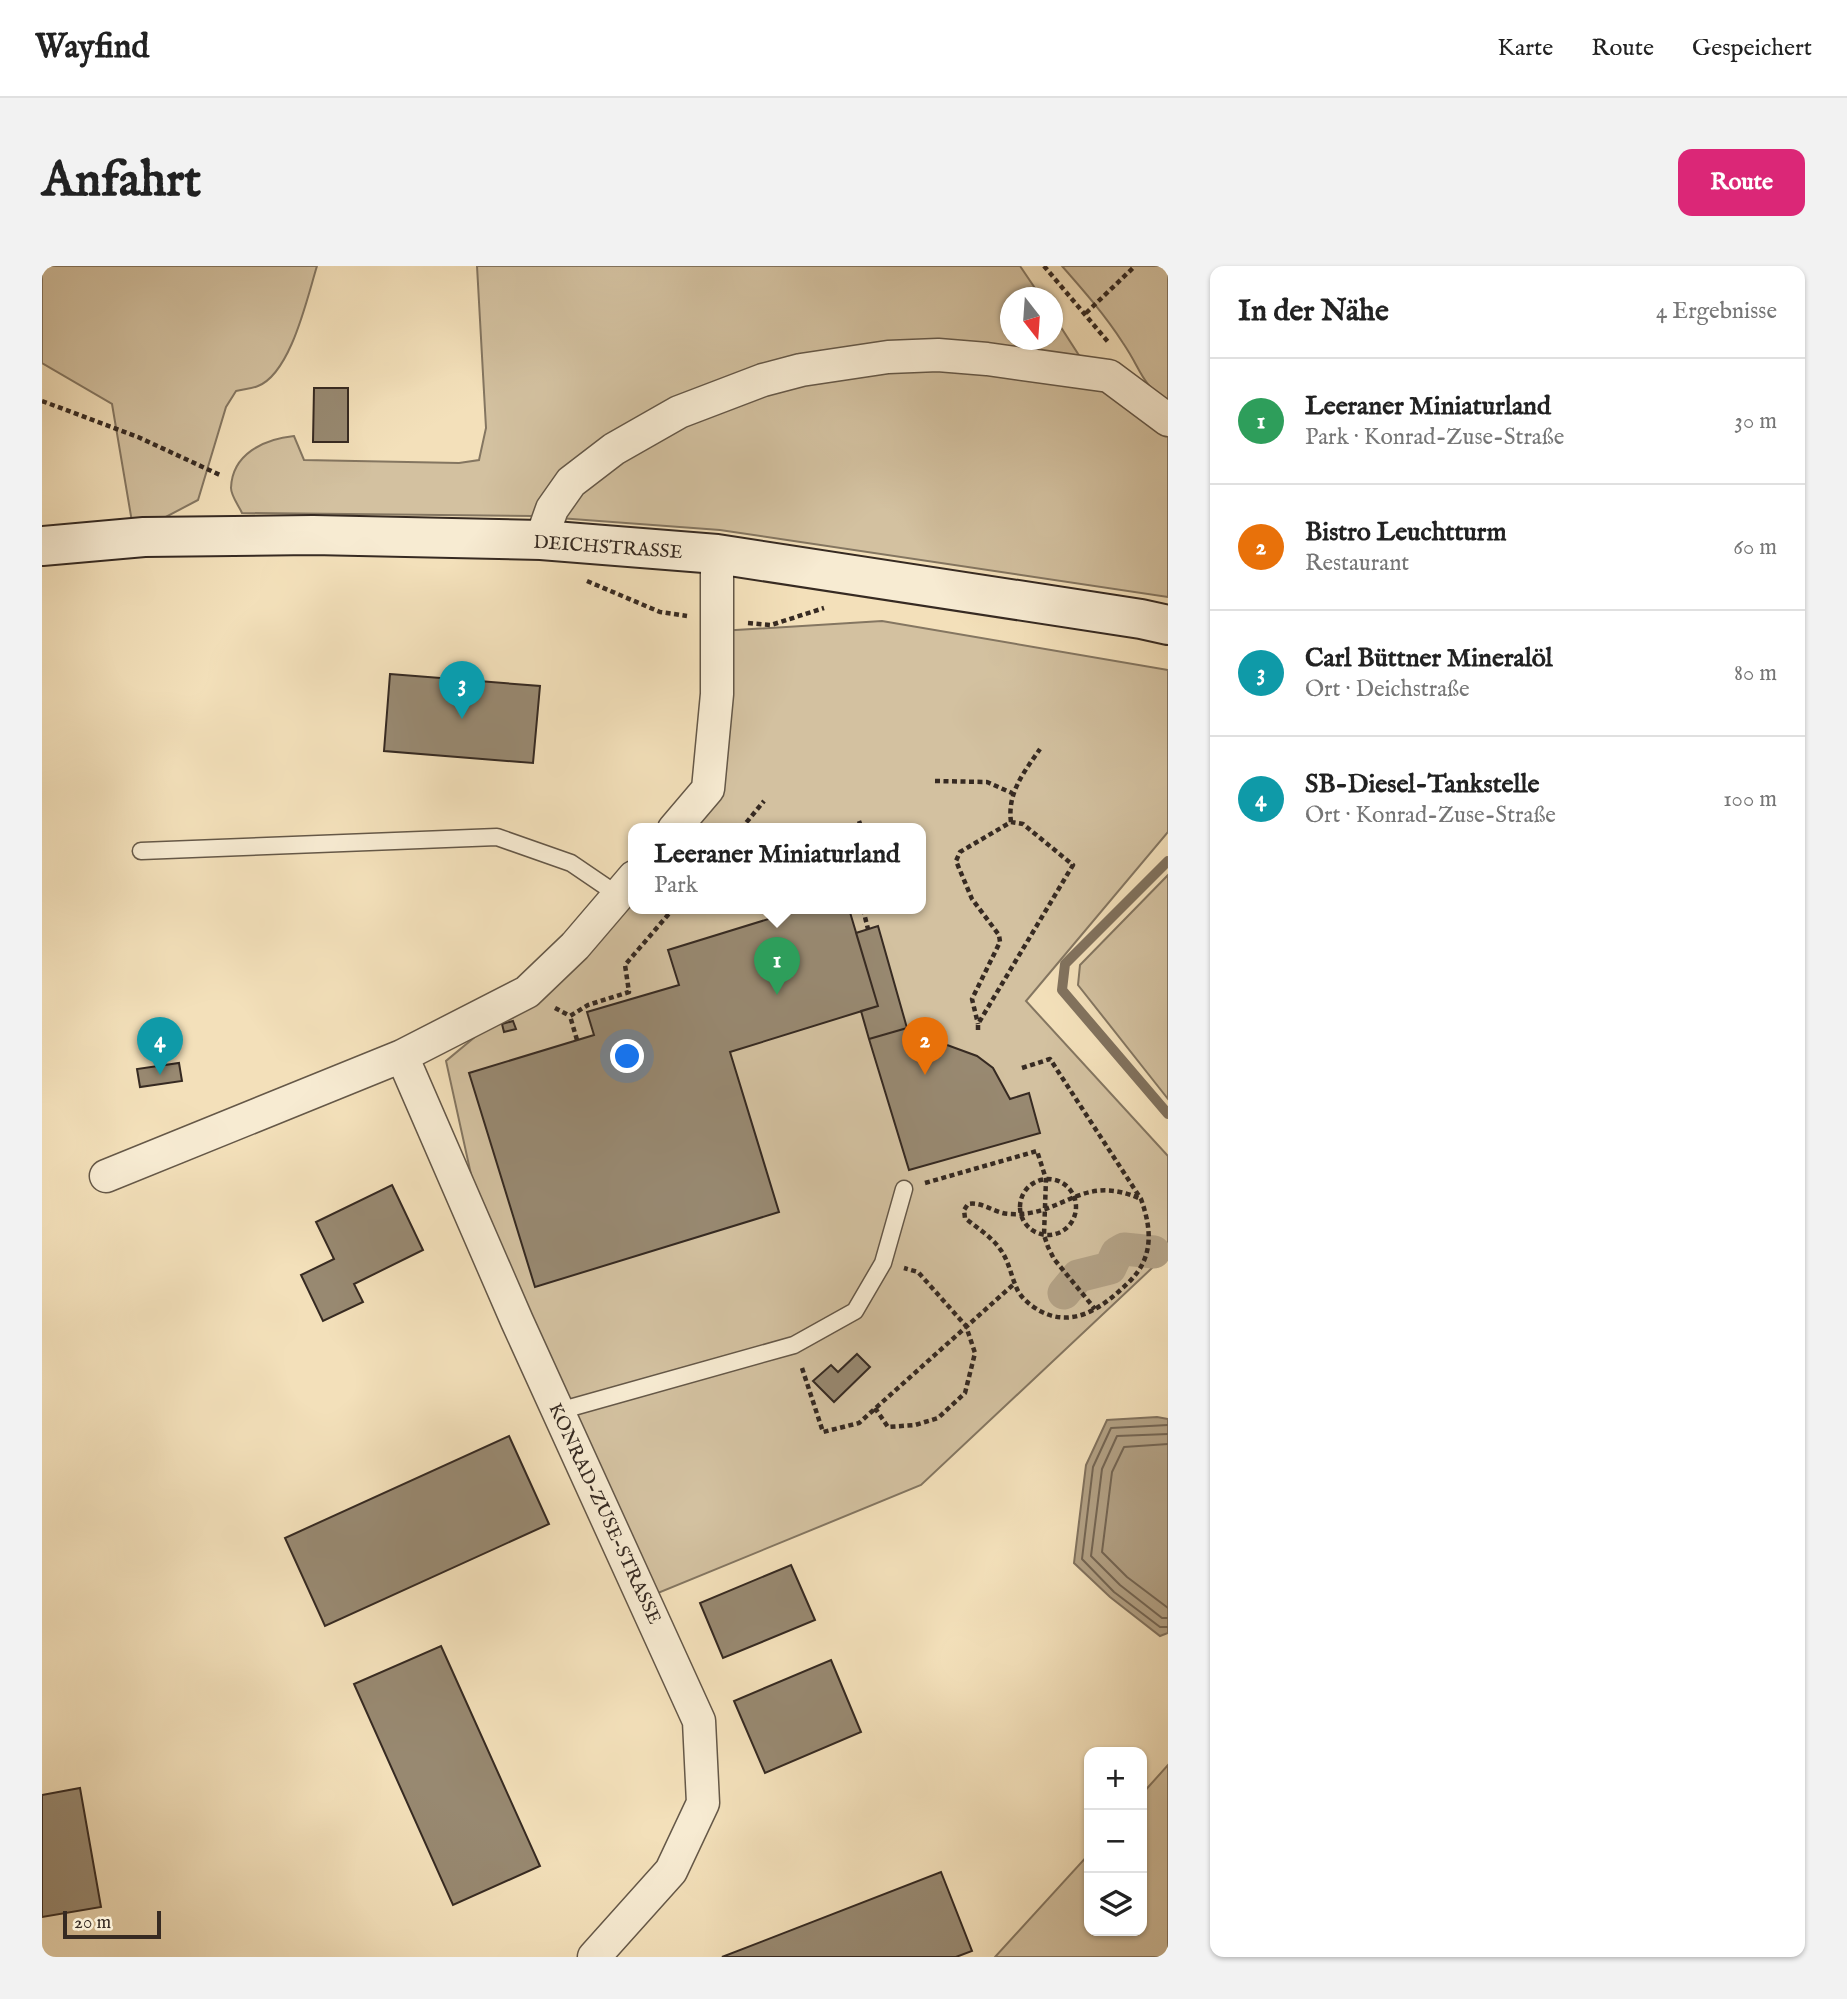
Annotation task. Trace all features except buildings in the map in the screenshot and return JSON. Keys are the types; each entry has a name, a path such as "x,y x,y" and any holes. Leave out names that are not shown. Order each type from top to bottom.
{"main road":[{"name":"DEICHSTRASSE","path":"42,546 144,537 313,535 541,540 717,554 1168,625"}],"street":[{"path":"541,540 552,509 571,482 642,431 679,412 763,380 831,364 938,355 1109,376 1168,420"},
{"path":"679,823 708,789 717,694 717,554"},
{"path":"106,1176 402,1056 527,992 575,947 626,886"},
{"name":"KONRAD-ZUSE-STRASSE","path":"402,1056 458,1191 699,1721 703,1803 671,1871 594,1957"}],"lane":[{"path":"141,851 497,838 571,863 626,886"},
{"path":"559,1411 794,1345 855,1311 883,1263 904,1189"}],"path":[{"path":"1044,266 1111,346 1114,362 1109,376"},
{"path":"1086,313 1135,266"},
{"path":"42,401 138,436 220,475"},
{"path":"583,579 660,612 717,621 771,625 834,605"},
{"path":"1011,822 1009,806 1012,793 1040,749"},
{"path":"935,781 987,782 1012,793"},
{"path":"746,823 764,801"},
{"path":"1011,822 1023,824 1073,865 978,1027 972,999 1000,942 999,935 972,899 956,860 960,852 1011,822"},
{"path":"577,1040 570,1016 588,1005 629,992 625,965 669,914"},
{"path":"864,914 868,929"},
{"path":"1022,1068 1050,1059 1141,1199 1150,1225 1148,1247 1135,1276 1095,1309 1073,1319 1052,1318 1033,1307 1017,1291 1001,1251 987,1234 965,1217 964,1210 968,1204 977,1202 1008,1214 1045,1210 1089,1190 1111,1189 1141,1199"},
{"path":"904,1189 1037,1151 1046,1179 1044,1235 1054,1259 1095,1309"},
{"path":"1046,1179 1065,1185 1074,1196 1076,1212 1070,1224 1054,1234 1044,1235 1027,1225 1021,1213 1021,1199 1026,1190 1046,1179"},
{"path":"874,1408 888,1427 915,1425 938,1418 965,1392 975,1353 966,1326 918,1272 883,1263"},
{"path":"794,1345 823,1432 859,1423 1015,1283"}],"shaded area":[{"path":"42,266 317,266 303,315 280,366 270,378 258,386 236,391 226,407 198,500 160,520 132,522 112,404 42,363"},
{"path":"477,266 1020,266 1034,287 1000,287 1000,350 1063,350 1063,331 1102,391 1168,436 1168,597 720,530 532,516 242,513 231,488 233,476 243,457 261,445 283,438 294,436 304,460 459,463 479,460 486,428"},
{"path":"1062,266 1168,266 1168,404 1146,382 1109,323"},
{"path":"882,621 1168,670 1168,832 1026,1001 1168,1156 1168,1253 921,1485 658,1593 517,1289 472,1179 446,1061 564,963 628,889 628,914 926,914 926,823 686,823 711,795 720,631"},
{"path":"1168,875 1168,1099 1078,985 1080,965"},
{"path":"1168,1765 1168,1957 995,1957 1084,1859 1084,1936 1147,1936 1147,1788"}],"water":[{"path":"1157,1417 1168,1419 1168,1633 1160,1636 1110,1597 1074,1563 1086,1465 1107,1420"}],"waterway":[{"path":"1168,861 1065,964 1062,990 1168,1114"},
{"path":"1064,1293 1078,1276 1110,1268 1117,1253 1124,1249 1154,1252"}],"place":[{"name":"Carl Büttner Mineralöl","path":"462,719"},
{"name":"Leeraner Miniaturland","path":"777,995"},
{"name":"SB-Diesel-Tankstelle","path":"160,1075"},
{"name":"Bistro Leuchtturm","path":"925,1075"}]}
